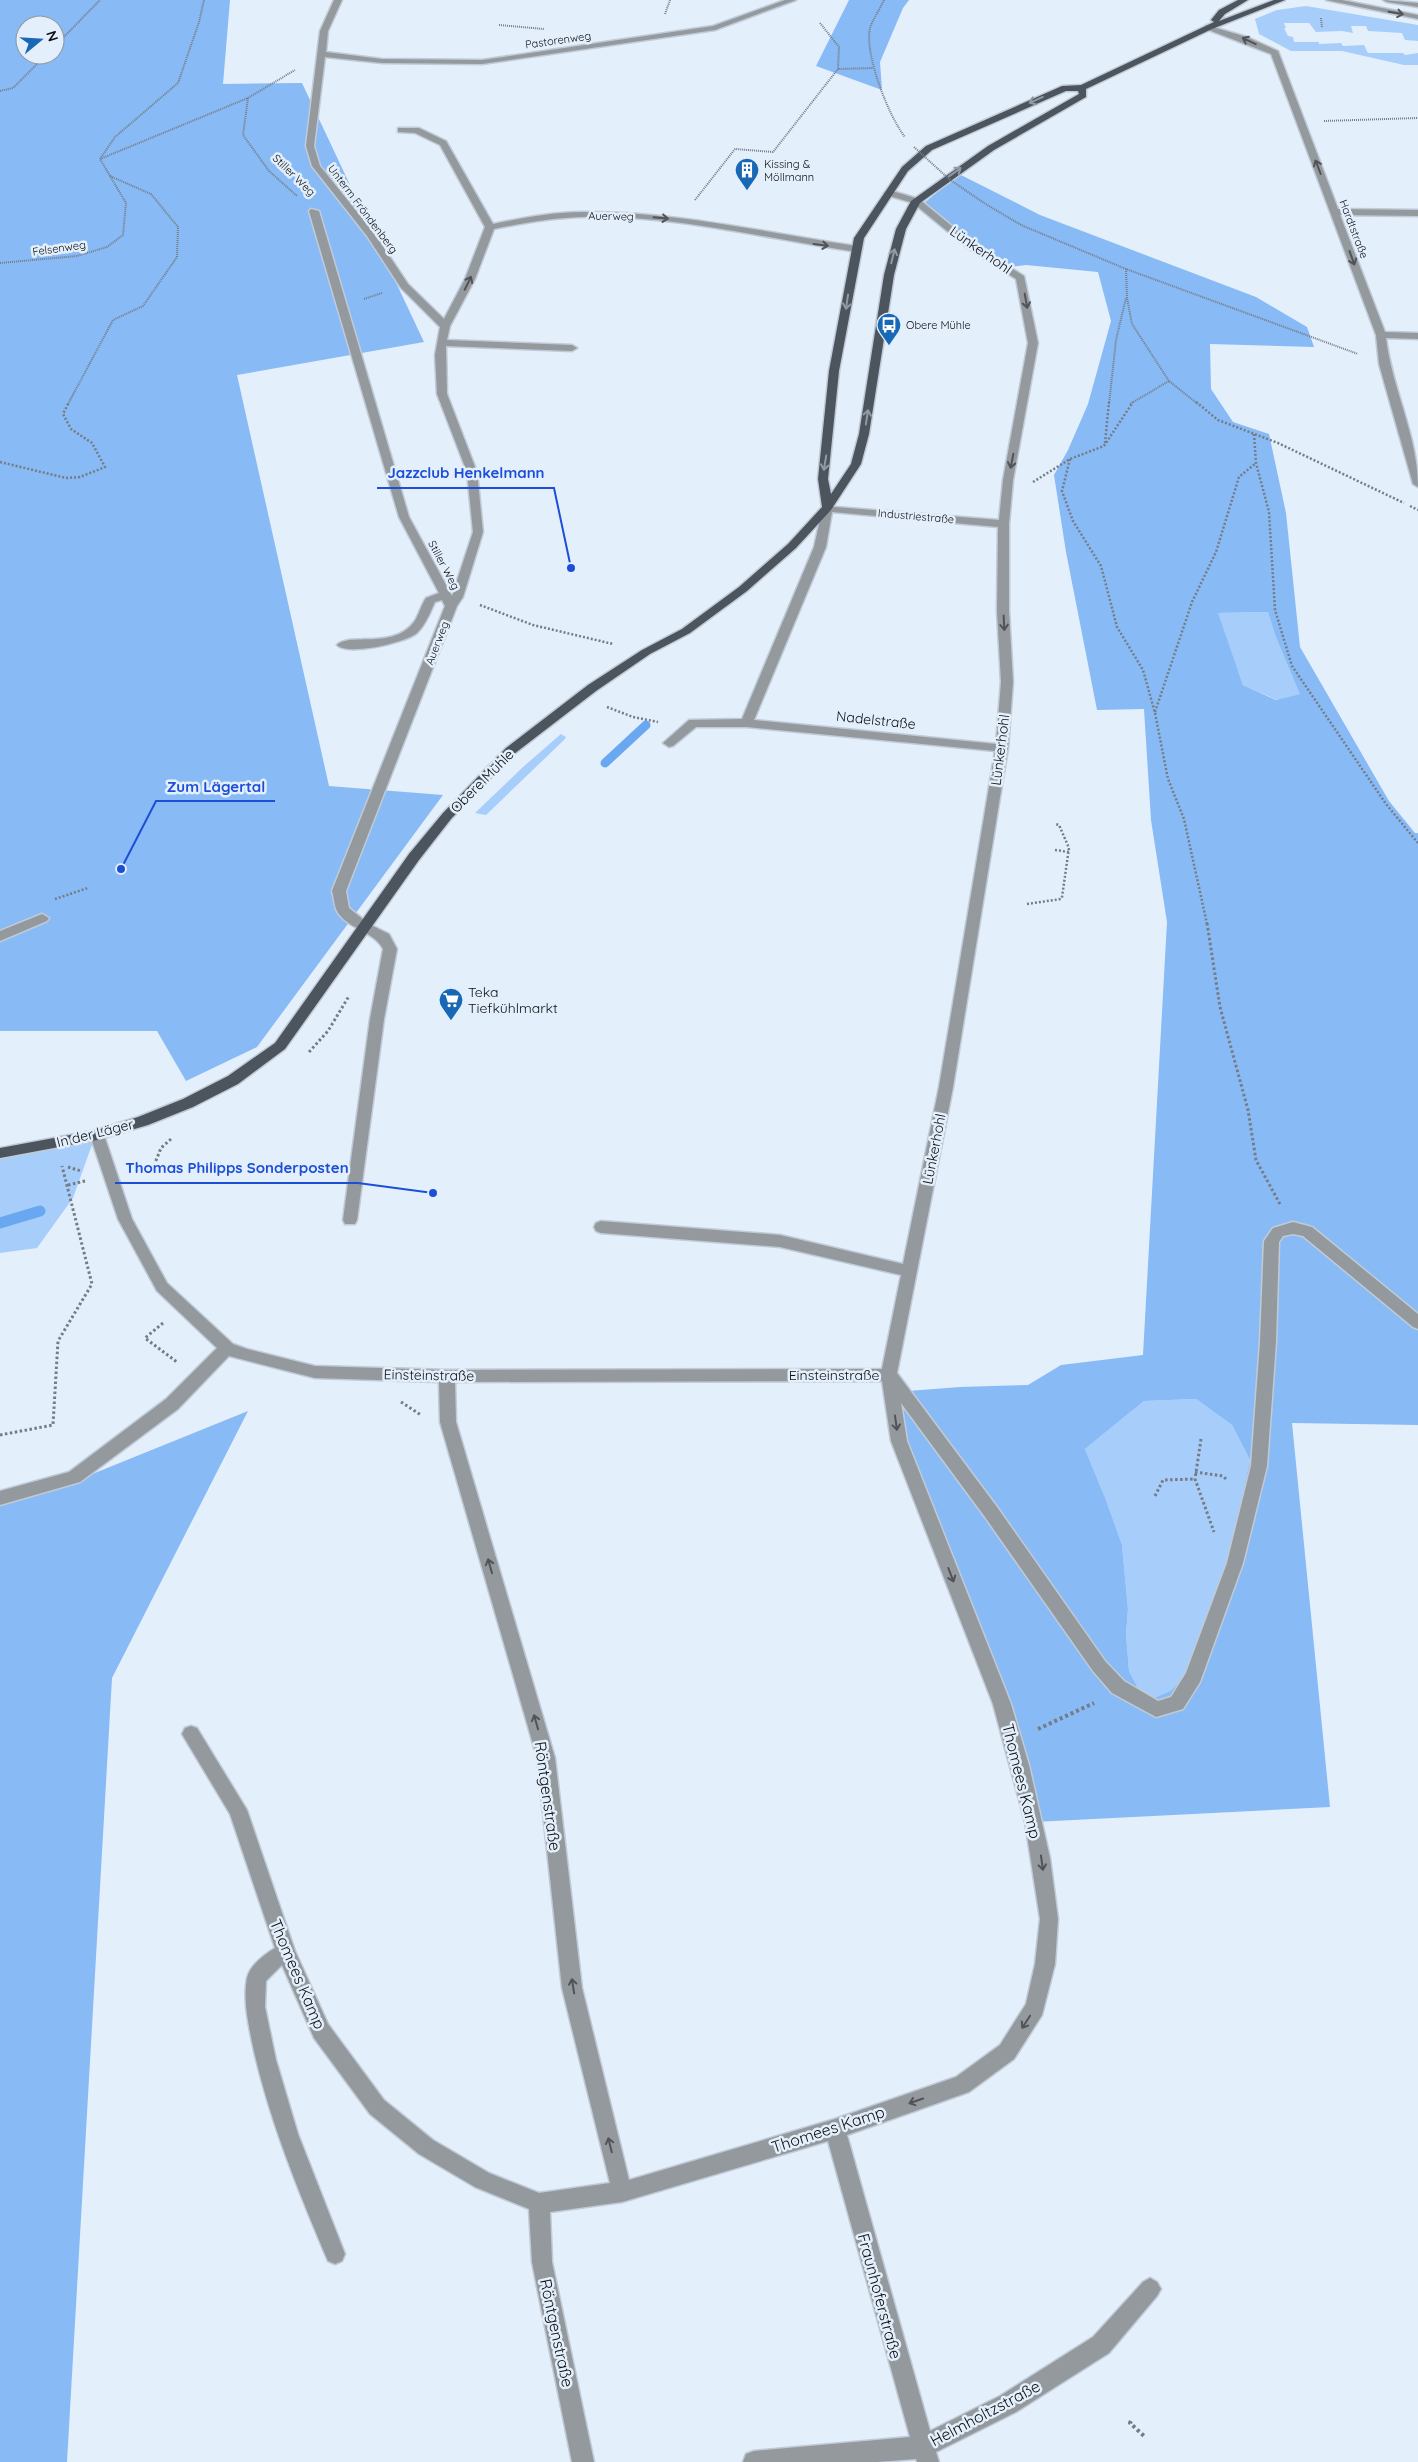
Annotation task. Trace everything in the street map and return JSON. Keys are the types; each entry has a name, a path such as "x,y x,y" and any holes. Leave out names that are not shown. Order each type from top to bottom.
{"main road":[{"name":"Obere Mühle","path":"1209,27 1222,12 1244,0"},
{"name":"Obere Mühle","path":"827,508 823,479 834,371 859,238 904,169 929,148 1064,88 1082,88 1209,27 1281,0"},
{"name":"Obere Mühle","path":"188,1103 234,1080 280,1046 414,857 448,816 510,752 592,688 646,652 686,631 743,588 792,546 827,508 856,464 864,434 889,275 900,228 916,201 991,148 1083,95 1082,88"},
{"name":"In der Läger","path":"0,1153 97,1135 143,1121 188,1103"}],"street":[{"name":"Unterm Fröndenberg","path":"338,0 324,31 310,146 316,166 371,235 404,286 445,326"},
{"name":"Pastorenweg","path":"322,54 382,61 482,62 715,28 792,0"},
{"path":"1330,0 1418,17"},
{"path":"1387,0 1418,5"},
{"name":"Hardtstraße","path":"1209,27 1244,38 1275,53 1381,335 1384,364 1418,484"},
{"path":"401,130 416,130 444,143 490,227"},
{"name":"Lünkerhohl","path":"889,193 916,201 972,246 1021,278 1034,343 1008,480 1004,524 1004,611 1007,682 1002,748 946,1088 889,1375"},
{"name":"Stiller Weg","path":"314,211 404,517 451,599"},
{"path":"1335,212 1418,213"},
{"name":"Auerweg","path":"350,1220 376,1019 390,949 384,937 364,927 343,910 339,891 478,532 472,472 442,394 440,355 445,326 470,279 490,227 535,217 581,215 661,217 800,242 857,249"},
{"path":"1381,335 1418,336"},
{"path":"443,343 572,348"},
{"path":"747,723 820,547 827,508"},
{"name":"Industriestraße","path":"827,508 1004,524"},
{"path":"342,645 384,642 404,637 418,626 430,600 451,599"},
{"name":"Nadelstraße","path":"669,743 693,723 747,723 1002,748"},
{"path":"0,937 18,927 42,918"},
{"name":"Einsteinstraße","path":"97,1135 125,1219 162,1287 227,1348 245,1355 316,1372 447,1376 889,1375"},
{"path":"601,1228 780,1241 910,1271"},
{"path":"889,1375 991,1512 1099,1666 1118,1687 1156,1708 1177,1703 1194,1677 1235,1563 1258,1466 1272,1241 1278,1232 1293,1228 1307,1231 1418,1323"},
{"path":"0,1498 74,1478 172,1404 227,1348"},
{"name":"Thomees Kamp","path":"190,1734 238,1810 286,1952 321,2031 377,2107 426,2147 482,2180 539,2204 622,2192 835,2129 962,2085 1007,2052 1035,2008 1045,1964 1049,1919 1037,1840 1002,1704 899,1441 889,1375"},
{"name":"Röntgenstraße","path":"447,1376 448,1422 546,1758 572,1988 622,2192"},
{"path":"286,1952 270,1962 257,1977 256,2007 266,2060 288,2134 335,2254"},
{"name":"Fraunhoferstraße","path":"835,2129 925,2454"},
{"name":"Röntgenstraße","path":"539,2204 542,2262 583,2462"},
{"name":"Helmholtzstraße","path":"754,2462 925,2454 1101,2345 1150,2289"}],"path":[{"path":"65,36 100,0"},
{"path":"100,159 115,137 178,83 199,22 204,0"},
{"path":"884,0 870,29 873,68 896,126 908,140"},
{"path":"679,220 735,149 774,152 838,69 839,47 820,23"},
{"path":"500,25 546,29"},
{"path":"100,159 248,98 322,54"},
{"path":"0,91 13,88 36,65"},
{"path":"838,69 873,68"},
{"name":"Stiller Weg","path":"248,98 243,135 269,171 314,211"},
{"path":"1301,122 1418,118"},
{"path":"914,147 949,179 1021,225 1126,269 1384,364"},
{"name":"Felsenweg","path":"0,264 77,256 107,247 123,235 126,203 100,159"},
{"path":"0,462 12,462 46,476 77,478 105,466 92,443 71,429 63,414 113,320 143,306 177,257 178,227 151,194 110,176"},
{"path":"1126,269 1127,298 1132,324 1169,381 1218,420 1254,434 1418,510"},
{"path":"342,306 404,286"},
{"path":"1104,446 1116,340 1127,298"},
{"path":"1042,477 1070,459 1104,446 1130,404 1169,381"},
{"path":"1254,434 1256,463 1269,512 1275,610 1292,666 1386,804 1406,831 1418,842"},
{"path":"1070,459 1062,491 1073,521 1101,566 1117,627 1143,670 1155,713 1168,779 1184,819 1207,921 1220,1007 1248,1110 1256,1160 1293,1228"},
{"path":"1155,713 1192,602 1216,552 1239,477 1256,463"},
{"path":"451,599 534,624 646,652"},
{"path":"606,707 632,718 648,720"},
{"path":"1026,904 1061,899 1069,848 1059,825 1054,824"},
{"path":"1055,850 1069,852"},
{"path":"0,1435 53,1425 58,1341 92,1284 68,1185 86,1181"},
{"path":"166,1322 145,1338 198,1377"},
{"path":"1201,1440 1195,1478 1206,1514"},
{"path":"1195,1472 1223,1476 1230,1482"},
{"path":"1154,1496 1163,1480 1195,1478"},
{"path":"1012,1740 1072,1714 1118,1687"},
{"path":"1131,2421 1130,2423 1144,2436"}],"shaded area":[{"path":"0,0 230,0 223,84 302,83 424,342 237,375 329,786 443,795 257,1047 186,1081 157,1031 0,1031"},
{"path":"849,0 909,0 903,8 880,62 882,90 816,66"},
{"path":"1306,6 1418,25 1418,41 1405,40 1402,33 1368,31 1366,26 1351,26 1353,33 1342,31 1316,32 1309,23 1284,23 1288,36 1293,37 1294,42 1341,43 1343,46 1364,45 1368,53 1403,53 1405,55 1418,53 1418,65 1404,65 1342,51 1291,51 1259,34 1255,19 1277,10"},
{"path":"959,174 1040,215 1256,297 1307,327 1314,347 1210,344 1211,389 1233,422 1269,434 1286,513 1300,647 1389,801 1415,833 1418,833 1418,1425 1292,1423 1330,1807 1034,1822 1020,1765 902,1440 895,1392 960,1387 1028,1385 1061,1365 1143,1355 1167,922 1151,820 1144,709 1097,710 1066,552 1054,475 1068,450 1088,404 1111,321 1098,272 1026,265 1010,267 977,245 923,204","holes":["1268,612 1275,635 1300,694 1276,700 1243,685 1218,613","1196,1399 1232,1425 1250,1460 1228,1559 1190,1673 1170,1691 1154,1698 1138,1688 1129,1671 1126,1634 1128,1609 1122,1545 1085,1449 1144,1401"]},
{"path":"1268,612 1275,635 1301,694 1277,700 1243,685 1217,613"},
{"path":"561,734 566,737 564,740 486,815 475,813 523,767"},
{"path":"94,1139 73,1198 37,1248 0,1253 0,1158"},
{"path":"1196,1399 1232,1425 1250,1460 1228,1559 1190,1673 1170,1691 1154,1698 1138,1688 1129,1671 1126,1634 1128,1609 1122,1545 1085,1449 1144,1401"},
{"path":"248,1411 112,1678 67,2462 0,2462 0,1502 75,1481"}],"waterway":[{"path":"605,763 646,725"},
{"path":"0,1223 40,1211"}],"place":[{"name":"Kissing & Möllmann","path":"747,191"},
{"name":"Obere Mühle","path":"889,346"},
{"name":"Jazzclub Henkelmann","path":"571,568"},
{"name":"Zum Lägertal","path":"121,869"},
{"name":"Teka Tiefkühlmarkt","path":"451,1021"},
{"name":"Thomas Philipps Sonderposten","path":"433,1193"}]}
